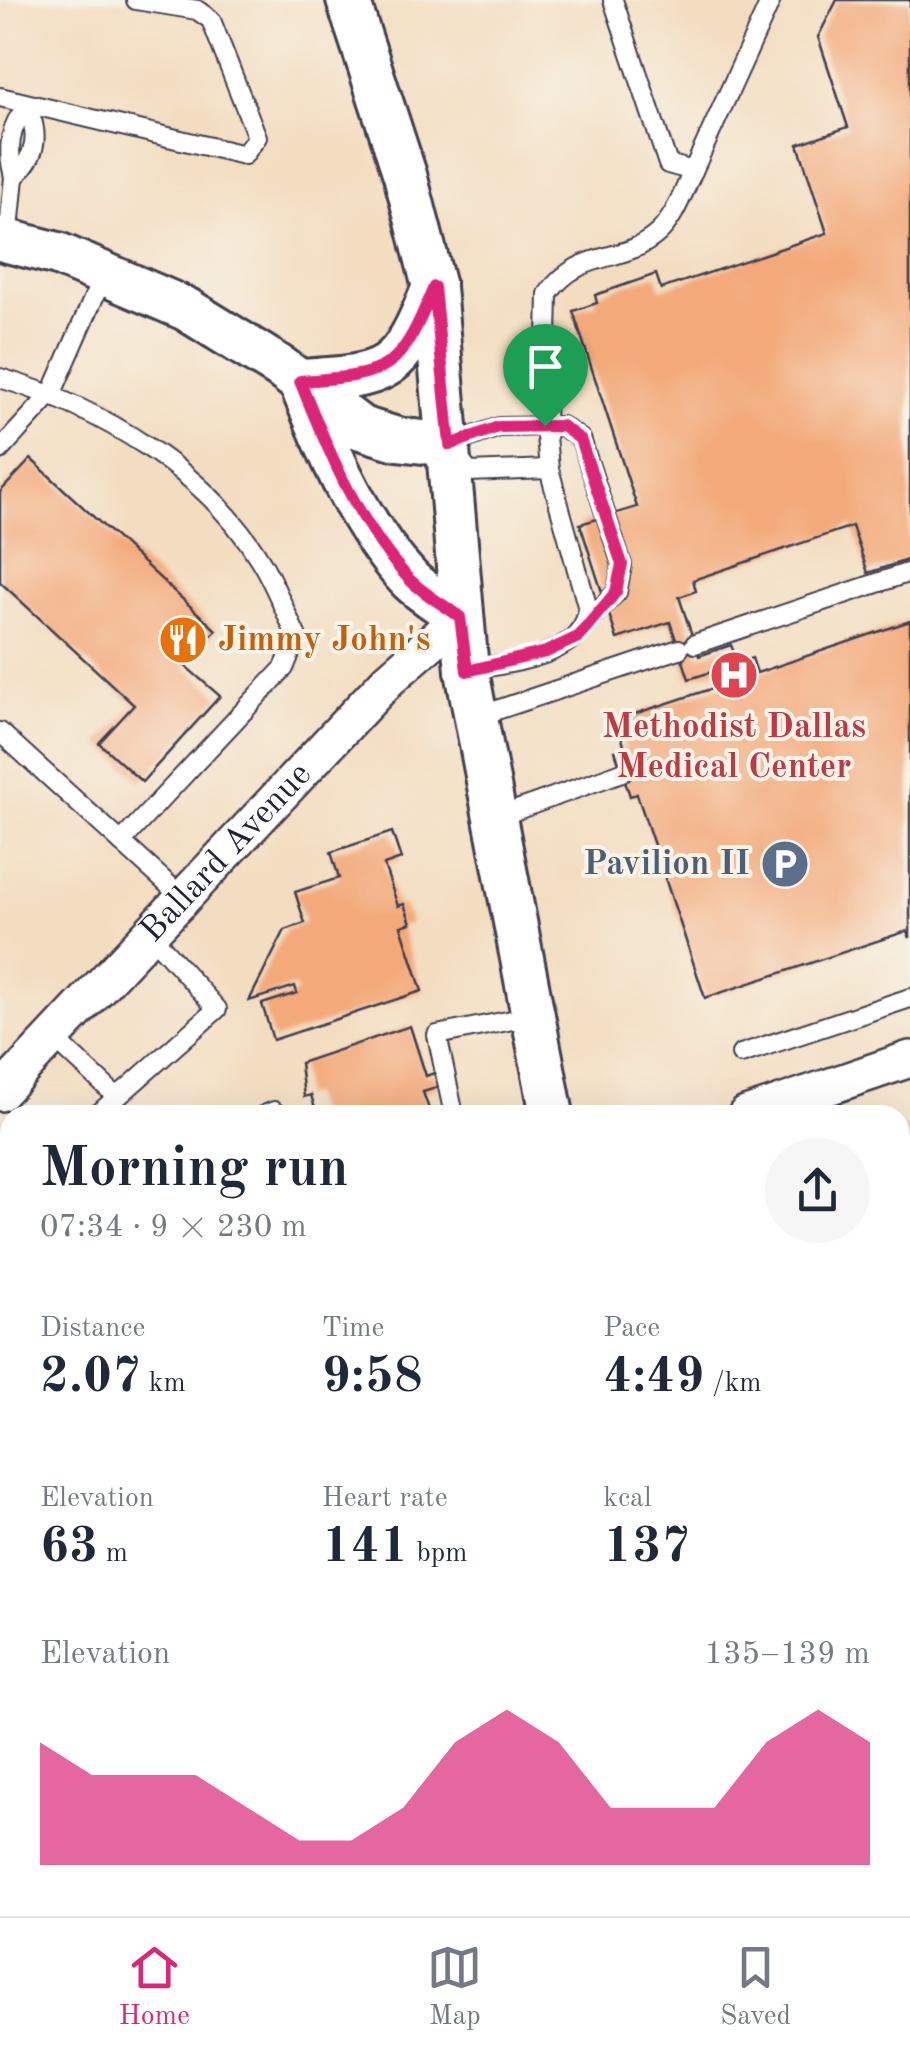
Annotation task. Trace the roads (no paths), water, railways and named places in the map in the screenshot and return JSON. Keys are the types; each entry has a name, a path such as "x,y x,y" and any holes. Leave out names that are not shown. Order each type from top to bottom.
{"street":[{"path":"348,0 404,175 434,287 467,671 550,1105"},
{"path":"4,240 58,254 186,309 300,381 361,428 397,439 450,445"},
{"path":"300,381 366,377 394,361 416,331 434,287"},
{"path":"300,381 329,452 376,534 411,582 460,617"},
{"name":"Ballard Avenue","path":"0,1094 389,679 460,617"},
{"path":"776,1105 910,1060"}],"lane":[{"path":"0,97 244,155 254,147 257,137 211,20 198,10 136,0"},
{"path":"612,0 668,164 693,171"},
{"path":"586,623 588,609 548,469 548,294 574,265 640,245 657,234 671,216 771,0"},
{"path":"4,240 14,177 8,158 13,121 27,104"},
{"path":"0,450 52,394 104,274"},
{"path":"0,378 52,394 128,435 206,494 260,559 297,637 284,668 121,842"},
{"path":"467,671 546,652 578,637 616,592 622,564 580,439 562,426 498,427 450,445 470,472 548,469"},
{"path":"476,717 910,572"},
{"path":"0,732 183,898"},
{"path":"494,818 622,772"},
{"path":"109,1105 217,1008 150,934"},
{"path":"740,1054 910,998"},
{"path":"452,1105 437,1035 532,1016"},
{"path":"53,1037 117,1097"}],"place":[{"name":"Jimmy John's","path":"183,640"},
{"name":"Methodist Dallas Medical Center","path":"734,675"},
{"name":"Pavilion II","path":"785,864"}]}
